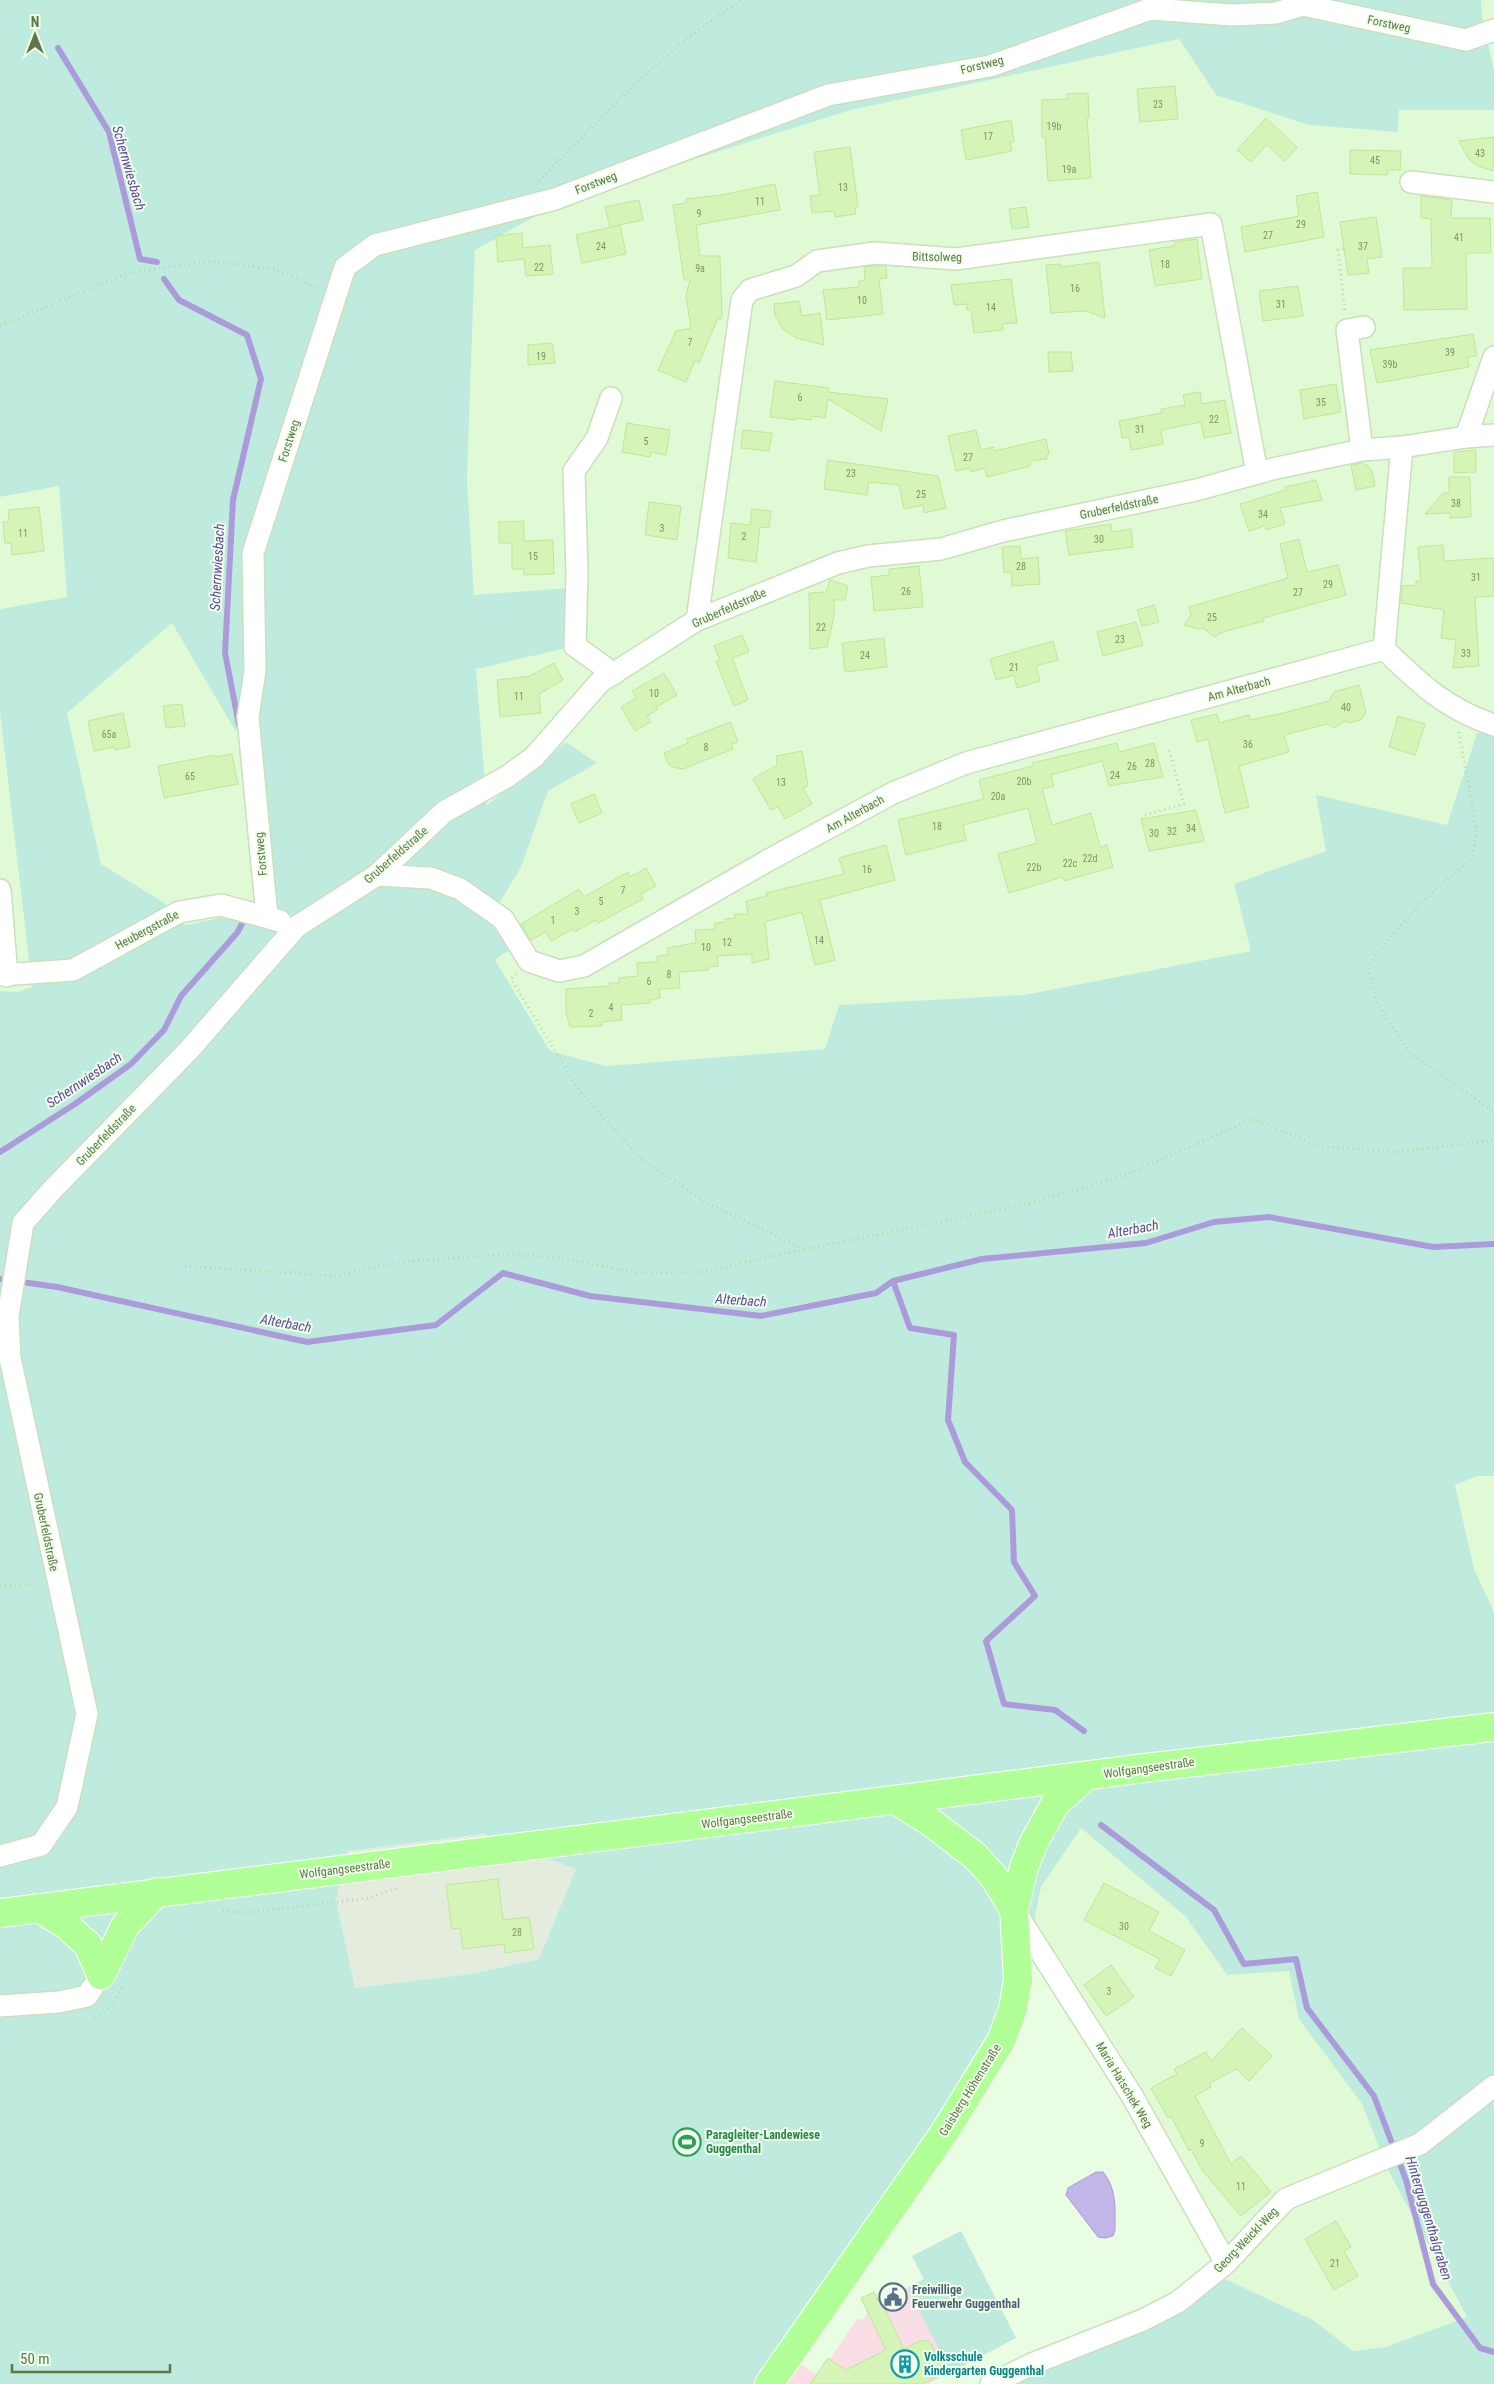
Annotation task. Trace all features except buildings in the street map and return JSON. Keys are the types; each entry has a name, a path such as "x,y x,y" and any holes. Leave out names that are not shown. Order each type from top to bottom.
{"main road":[{"name":"Wolfgangseestraße","path":"0,1912 1145,1768 1494,1727"},
{"path":"1014,1910 1024,1867 1034,1842 1055,1804 1085,1777"},
{"name":"Gaisberg Höhenstraße","path":"769,2384 944,2133 1001,2040 1012,2010 1018,1979 1014,1910 994,1877 975,1856 929,1821 895,1800"},
{"path":"112,1980 125,1926 157,1892"},
{"path":"39,1908 66,1925 88,1945 112,1980"}],"street":[{"name":"Forstweg","path":"267,917 248,716 255,670 253,553 345,267 375,245 555,199 828,95 990,66 1150,9 1232,15 1276,13 1303,5 1466,40 1494,30"},
{"path":"1411,182 1494,192"},
{"name":"Bittsolweg","path":"697,620 742,300 750,290 796,276 817,262 875,253 956,259 1211,224 1257,473"},
{"path":"1356,328 1362,450"},
{"path":"1466,437 1494,357"},
{"path":"611,398 597,438 574,470 577,574 575,646 614,674"},
{"name":"Gruberfeldstraße","path":"0,1856 41,1845 67,1807 87,1714 56,1581 10,1358 8,1316 23,1223 189,1050 296,927 377,875 444,812 508,776 534,757 600,682 697,620 838,563 868,556 941,549 1003,531 1196,490 1257,473 1362,450 1402,447 1466,437 1494,435"},
{"path":"1402,447 1384,649 1422,687 1471,717 1494,725"},
{"name":"Am Alterbach","path":"529,961 559,971 584,966 767,861 893,793 966,763 1384,649"},
{"path":"377,875 431,878 460,889 504,919 529,961"},
{"path":"0,890 4,976"},
{"name":"Heubergstraße","path":"4,976 73,970 179,912 220,905 267,917 296,927"},
{"name":"Maria Hatschek Weg","path":"1014,1910 1131,2094 1226,2263"},
{"path":"0,2006 59,2002 87,1996 112,1980"},
{"name":"Georg-Weickl-Weg","path":"991,2384 1032,2364 1143,2320 1178,2302 1226,2263 1286,2199 1420,2144 1494,2086"}],"path":[{"path":"537,183 631,87 718,15 743,0"},
{"path":"1347,248 1338,250 1356,328"},
{"path":"0,326 128,273 208,261 276,270 336,297"},
{"path":"1454,707 1477,832 1472,858 1422,903 1378,952 1368,969 1378,1005 1410,1053 1494,1112"},
{"path":"1145,815 1184,804 1169,750"},
{"path":"529,961 512,979 579,1090 640,1158 707,1203 804,1249"},
{"path":"185,1266 338,1276 399,1262 510,1254 561,1258 638,1274 703,1272 804,1249 1027,1204 1126,1175 1253,1119 1318,1146 1399,1152 1494,1140"},
{"path":"0,1586 30,1586 56,1581"},
{"path":"214,1909 242,1913 369,1898 400,1887"},
{"path":"88,2019 96,2017 110,2008 120,1994 112,1980"}],"shaded area":[{"path":"0,0 1481,0 1482,15 1494,70 1494,110 1399,110 1398,132 1309,125 1216,95 1179,39 851,110 566,199 475,250 467,479 474,595 569,588 567,648 476,669 487,805 566,742 597,763 548,791 521,867 489,921 509,950 495,960 550,1051 606,1066 825,1049 839,1005 1024,995 1251,951 1234,884 1326,851 1316,795 1447,825 1477,733 1494,733 1494,1476 1478,1476 1455,1485 1474,1569 1494,1612 1494,2384 986,2384 1225,2279 1313,2320 1353,2351 1386,2347 1467,2317 1388,2170 1362,2104 1299,2019 1289,1971 1227,1975 1186,1917 1081,1828 1041,1887 1010,2040 783,2384 0,2384 0,991 17,992 32,987 0,713 0,609 67,597 59,486 0,497","holes":["172,623 233,727 260,756 275,906 186,925 163,902 101,864 67,713","483,1834 576,1869 539,1959 471,1974 355,1988 336,1900 348,1851"]},
{"path":"1481,0 1494,0 1494,70 1482,15"},
{"path":"1179,39 1216,95 1397,132 1398,110 1494,110 1494,733 1477,733 1447,825 1317,796 1326,851 1235,884 1251,951 1024,995 839,1005 825,1049 606,1066 550,1051 495,960 489,921 521,867 548,791 596,763 565,742 488,805 476,668 567,648 569,588 474,595 467,479 475,250 566,199 851,110"},
{"path":"59,486 67,597 0,609 0,497"},
{"path":"172,623 233,727 260,756 275,906 186,925 163,902 101,864 67,713"},
{"path":"0,713 32,988 17,992 0,991"},
{"path":"1478,1476 1494,1476 1494,1612 1474,1569 1455,1485"},
{"path":"1081,1828 1186,1917 1227,1975 1289,1971 1299,2019 1363,2104 1388,2170 1467,2318 1386,2347 1353,2351 1313,2320 1225,2279 1237,2266 1120,2052 1033,1926 1041,1887"},
{"path":"483,1834 577,1869 539,1959 471,1974 355,1988 336,1900 348,1851"},
{"path":"1096,2172 1103,2172 1113,2192 1115,2230 1113,2236 1105,2238 1098,2237 1066,2195 1068,2188"},
{"path":"961,2231 1016,2338 928,2384 783,2384 797,2363 816,2374 828,2358 830,2359 858,2318 863,2320 868,2312 866,2309 924,2279 912,2256"},
{"path":"961,2231 1016,2338 951,2372 907,2288 924,2279 912,2256"}],"waterway":[{"name":"Schernwiesbach","path":"58,48 109,132 140,259 157,262"},
{"name":"Schernwiesbach","path":"164,279 179,300 247,335 261,379 233,500 225,653 239,725"},
{"name":"Schernwiesbach","path":"0,1152 75,1104 131,1064 164,1030 181,996 237,933 243,922"},
{"name":"Alterbach","path":"0,1279 57,1287 307,1342 436,1325 503,1273 590,1296 761,1316 876,1293 893,1281 982,1259 1146,1243 1214,1222 1269,1217 1433,1247 1494,1244"},
{"name":"Hinterguggenthalgraben","path":"893,1281 910,1328 954,1335 948,1420 965,1462 1012,1510 1014,1562 1035,1596 986,1641 1004,1704 1055,1710 1084,1731"},
{"name":"Hinterguggenthalgraben","path":"1101,1825 1214,1910 1244,1964 1296,1959 1307,2008 1374,2096 1406,2180 1433,2284 1480,2348 1494,2352"}],"place":[{"name":"Paragleiter-Landewiese Guggenthal","path":"687,2142"},
{"name":"Freiwillige Feuerwehr Guggenthal","path":"893,2297"},
{"name":"Volksschule Kindergarten Guggenthal","path":"905,2364"}]}
